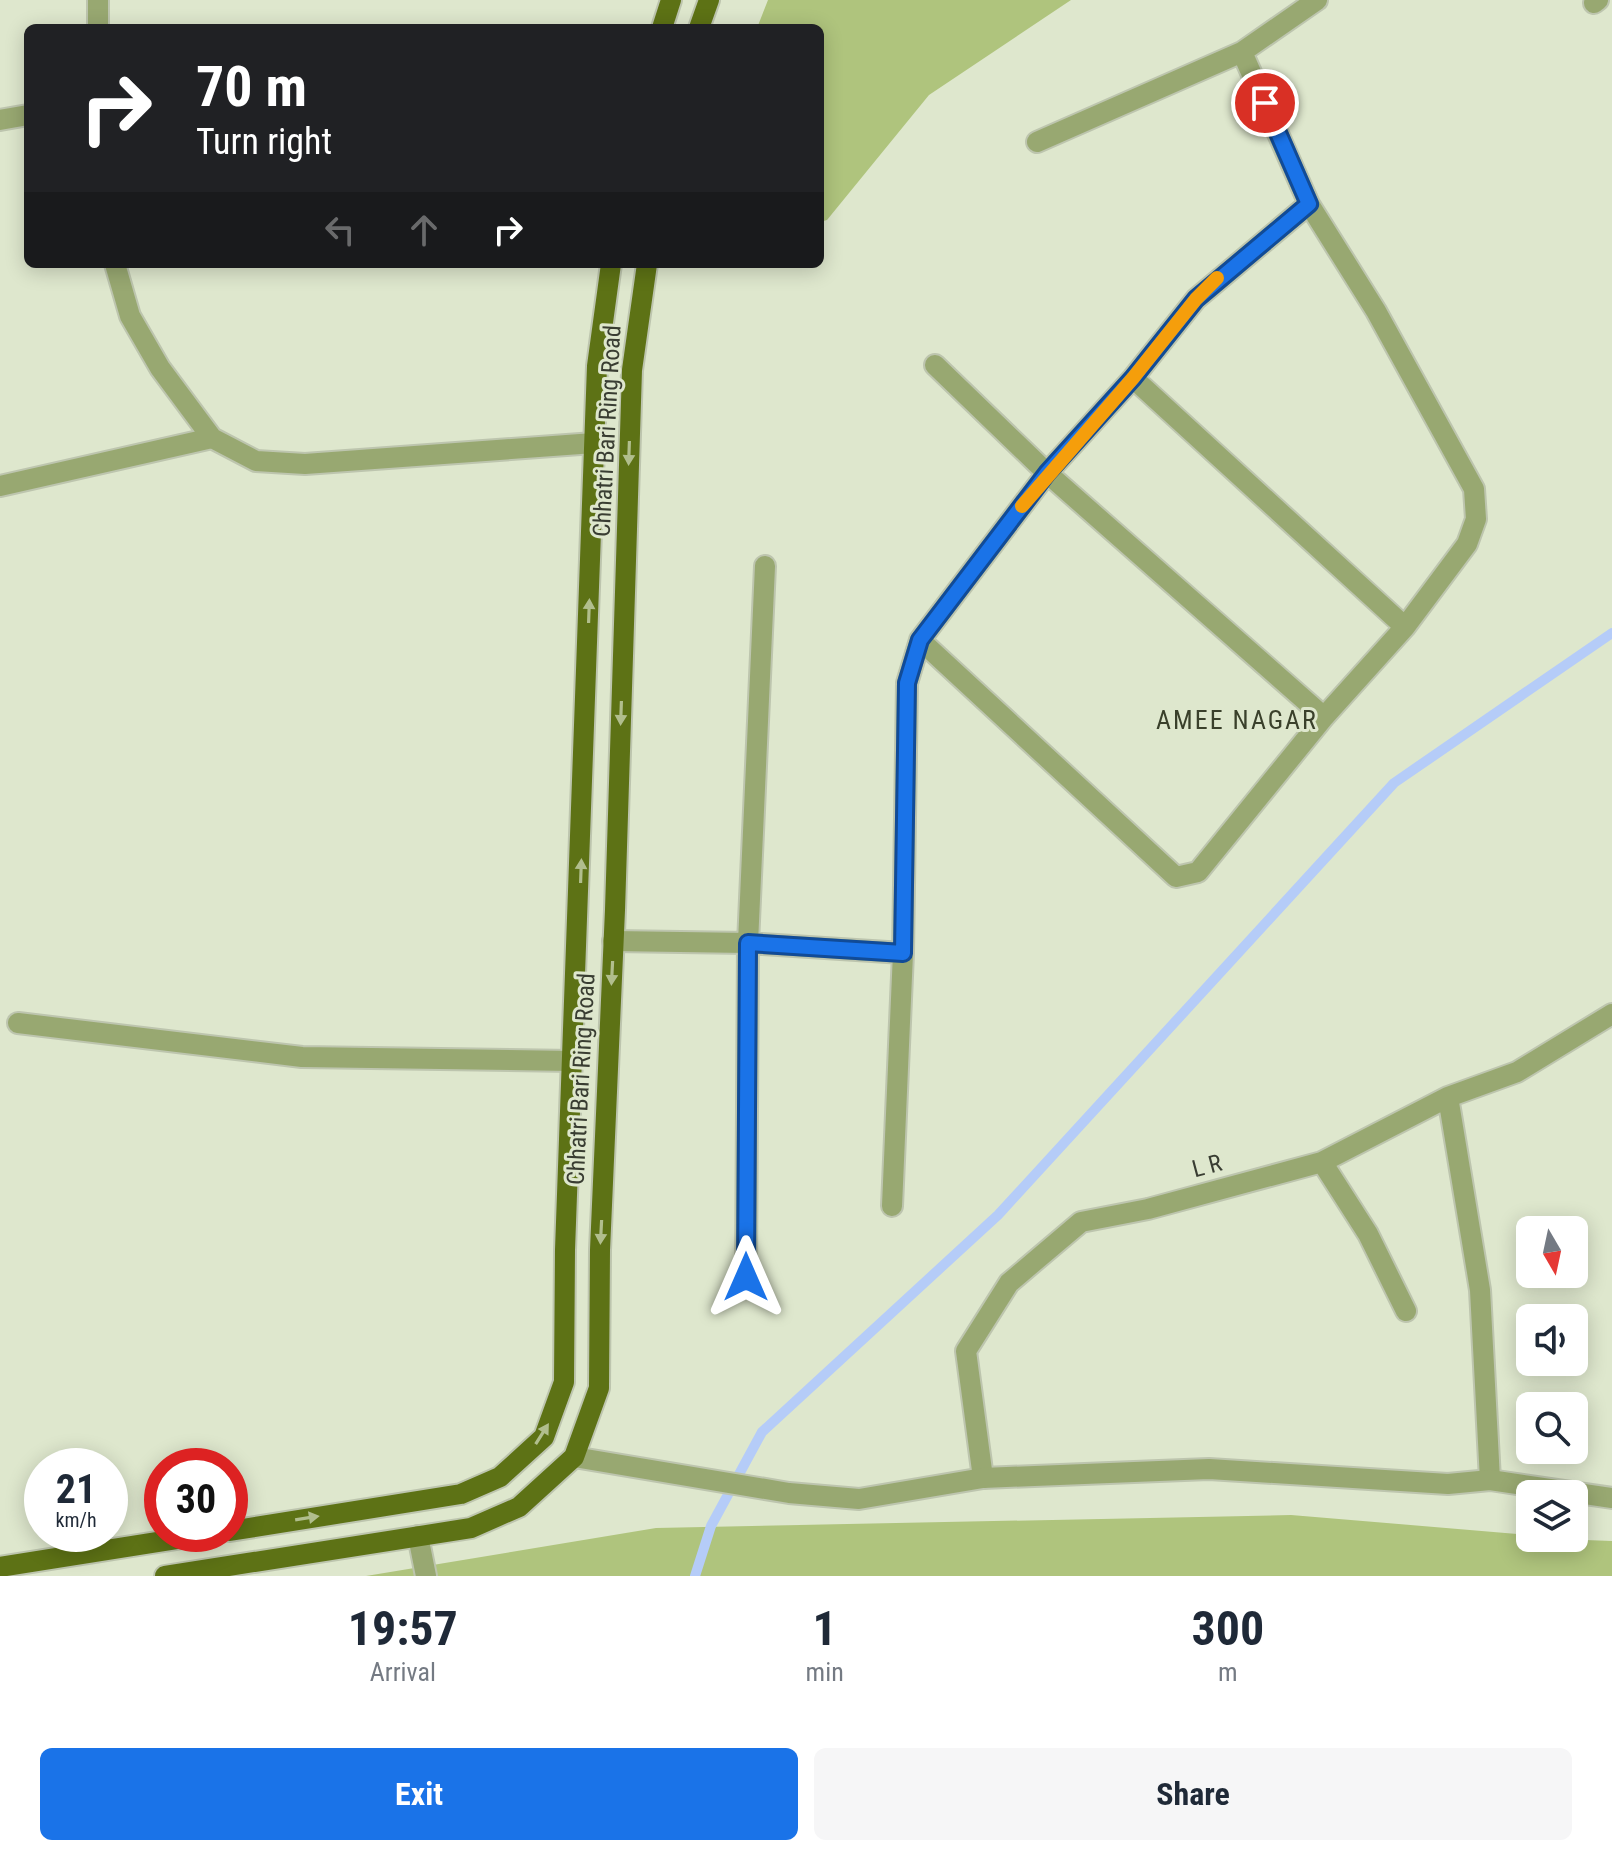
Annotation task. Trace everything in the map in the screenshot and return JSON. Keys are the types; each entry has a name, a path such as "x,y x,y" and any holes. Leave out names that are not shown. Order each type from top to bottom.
{"main road":[{"path":"663,24 671,0"},
{"path":"700,24 709,0"},
{"name":"Chhatri Bari Ring Road","path":"248,1528 461,1494 500,1477 544,1437 564,1382 565,1250 597,366 610,268"},
{"name":"Chhatri Bari Ring Road","path":"165,1576 471,1528 519,1507 574,1457 599,1388 600,1250 632,370 646,268"},
{"path":"0,1567 144,1544"}],"street":[{"path":"98,0 98,24"},
{"path":"1037,142 1242,52 1310,2"},
{"path":"920,640 1176,877 1198,872 1324,717 1405,627 1467,544 1476,519 1474,489 1376,311 1309,204 1242,52"},
{"path":"0,120 24,116"},
{"path":"892,1206 903,953 907,683 920,640 1047,473 1133,378 1196,299 1309,204"},
{"path":"116,268 130,316 160,368 212,438 256,461 305,464 594,443"},
{"path":"935,365 1047,473 1324,717"},
{"path":"1133,378 1405,627"},
{"path":"0,486 212,438"},
{"path":"746,1277 748,943 765,566"},
{"path":"613,941 748,943 903,953"},
{"path":"18,1023 302,1057 573,1061"},
{"name":"L R","path":"983,1478 966,1351 1009,1283 1081,1222 1148,1209 1322,1162 1448,1097 1517,1072 1608,1023"},
{"path":"1448,1097 1480,1290 1490,1480"},
{"path":"1322,1162 1368,1234 1406,1311"},
{"path":"574,1457 789,1493 859,1499 983,1478 1209,1469 1448,1484 1490,1480 1612,1498"},
{"path":"418,1536 426,1576"}],"green space":[{"path":"768,0 1071,0 929,95 824,221 824,24 759,24"},
{"path":"1291,1515 1516,1534 1516,1552 1588,1552 1588,1540 1612,1541 1612,1576 366,1576 656,1528"}],"waterway":[{"path":"695,1576 711,1526 762,1432 998,1215 1394,783 1612,633"}],"slow traffic":[{"path":"1022,506 1047,473 1217,278"}],"district":[{"name":"AMEE NAGAR","path":"1237,720"}],"route":[{"path":"746,1277 748,943 903,953 906,925 907,683 920,640 1047,473 1133,378 1196,299 1225,271 1309,204 1265,103"}]}
